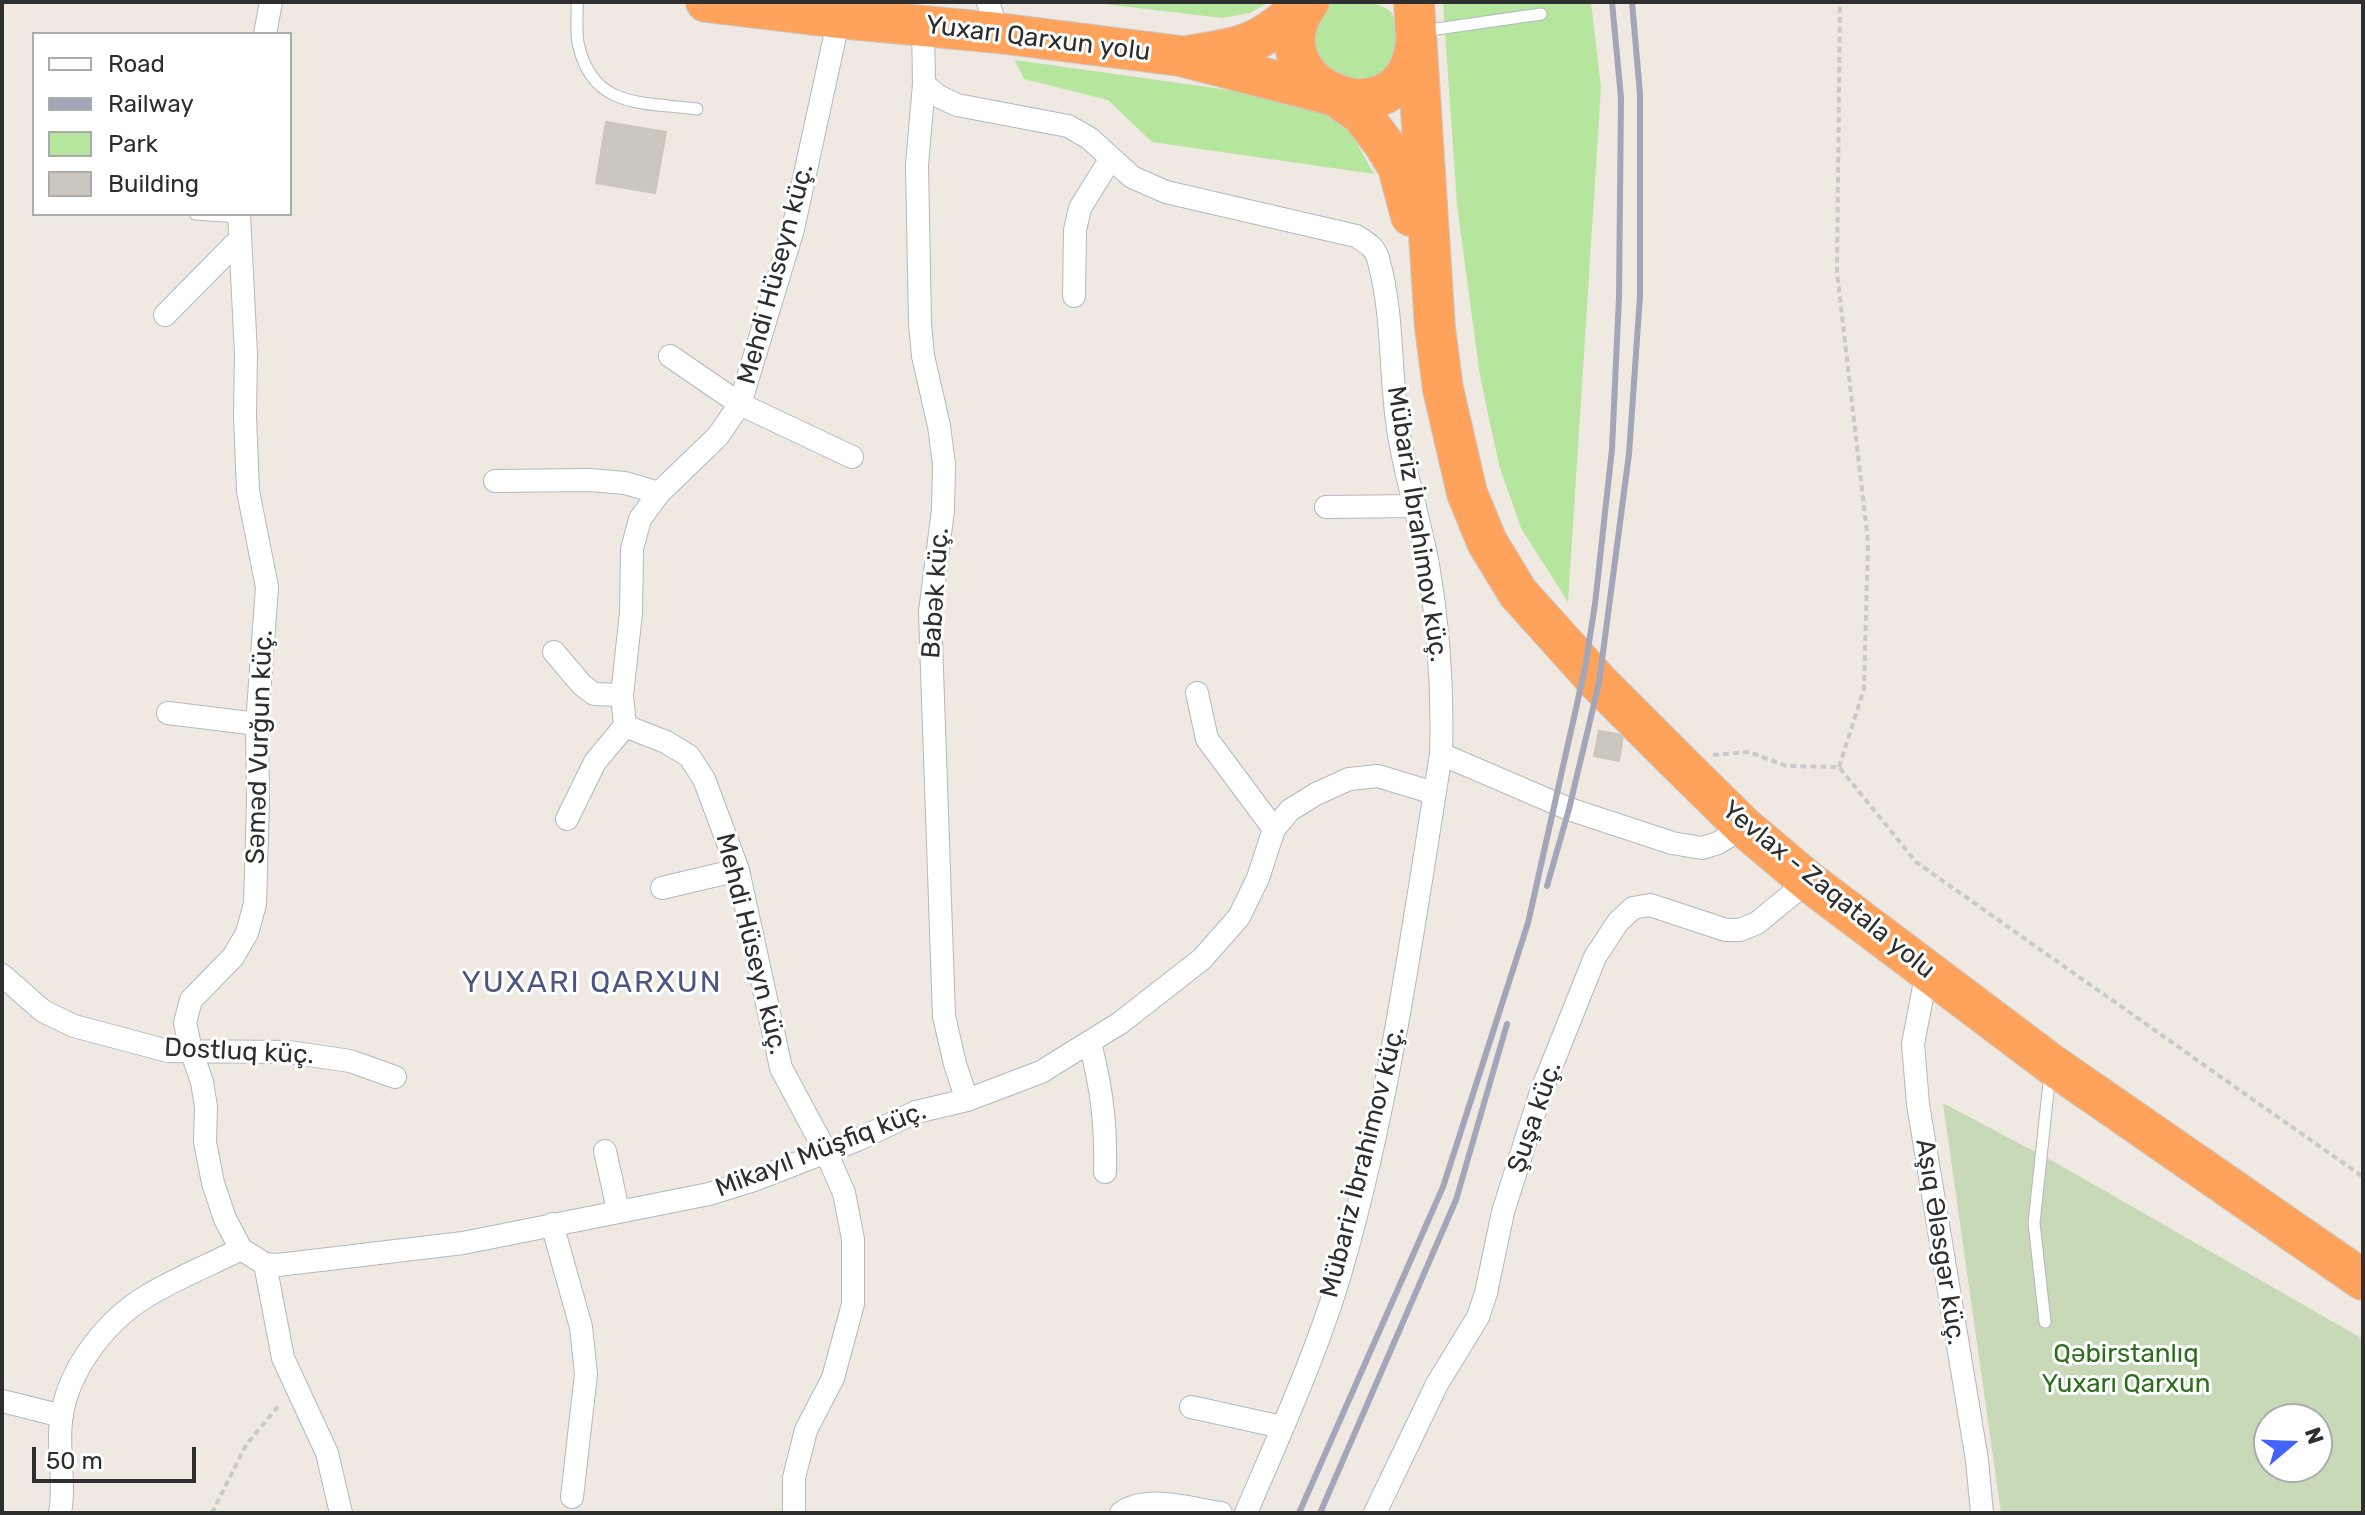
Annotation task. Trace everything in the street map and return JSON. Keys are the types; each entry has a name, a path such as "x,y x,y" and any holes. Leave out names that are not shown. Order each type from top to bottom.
{"highway":[{"name":"Yuxarı Qarxun yolu","path":"713,2 923,25 993,18 1180,56"},
{"path":"1180,56 1240,47 1262,38 1308,2"},
{"path":"1308,2 1296,31 1299,58 1313,81 1368,121 1398,167 1435,328"},
{"path":"1180,56 1335,96 1362,99 1388,91 1407,72 1413,59 1411,12"},
{"path":"1411,12 1435,328"},
{"name":"Yevlax - Zaqatala yolu","path":"1435,328 1455,448 1467,493 1487,542 1518,593 1545,626 1744,827 1808,881 2051,1064 2363,1280"}],"street":[{"path":"265,32 271,2"},
{"name":"Mehdi Hüseyn küç.","path":"794,1513 794,1478 806,1430 833,1378 853,1304 853,1239 844,1193 781,1068 738,870 704,779 689,756 666,742 625,726 622,695 631,613 632,549 640,519 659,493 718,436 740,404 793,229 839,18"},
{"path":"923,25 924,84"},
{"name":"Mübariz İbrahimov küç.","path":"924,84 938,96 957,105 1068,126 1089,138 1132,177 1166,192 1356,236 1373,246 1379,260 1396,419 1440,648 1441,754 1384,1099 1341,1272 1246,1513"},
{"name":"Babək küç.","path":"924,84 917,165 920,324 923,356 944,464 943,510 930,612 944,1016 967,1100"},
{"path":"1074,296 1075,230 1080,208 1111,158"},
{"path":"165,315 239,223"},
{"name":"Səməd Vurğun küç.","path":"239,223 246,354 248,491 267,587 257,724 255,904 247,933 233,957 191,1000 185,1023 202,1082 206,1107 205,1142 213,1183 225,1219 241,1249"},
{"path":"670,356 740,404 852,457"},
{"path":"495,481 613,482 659,493"},
{"path":"1326,507 1415,506"},
{"path":"554,652 582,685 594,694 622,695"},
{"path":"1197,693 1207,739 1274,829"},
{"path":"168,713 257,724"},
{"path":"567,819 595,762 625,726"},
{"path":"1441,754 1569,809 1672,843 1702,848 1718,843 1744,827"},
{"name":"Mikayıl Müşfiq küç.","path":"265,1264 463,1243 709,1194 826,1152 916,1112 967,1100 1041,1072 1090,1043 1202,959 1239,917 1258,878 1274,829 1290,810 1349,779 1378,776 1434,793"},
{"path":"662,888 738,870"},
{"name":"Şuşa küç.","path":"1375,1513 1437,1384 1478,1317 1503,1212 1541,1092 1595,957 1618,922 1633,908 1650,905 1726,930 1740,930 1757,923 1808,881"},
{"name":"Aşıq Ələsgər küç.","path":"1927,971 1913,1044 1918,1104 1977,1460 1982,1513"},
{"name":"Dostluq küç.","path":"2,975 43,1011 74,1026 168,1051 289,1052 350,1061 395,1077"},
{"path":"1090,1043 1102,1089 1106,1128 1105,1172"},
{"path":"605,1151 618,1210"},
{"path":"552,1224 581,1327 586,1374 572,1497"},
{"path":"60,1513 63,1497 62,1416 83,1360 111,1325 145,1297 241,1249 265,1264 283,1358 327,1453 341,1513"},
{"path":"2,1401 62,1416"},
{"path":"1191,1407 1282,1427"},
{"path":"1121,1513 1133,1505 1148,1503 1221,1513"}],"lane":[{"path":"577,2 578,46 595,84 619,98 697,109"},
{"path":"1411,12 1541,14"},
{"path":"205,216 239,223"},
{"path":"2045,1322 2034,1223 2051,1064"}],"path":[{"path":"1839,767 1864,689 1868,542 1837,272 1840,2"},
{"path":"1680,764 1721,753 1749,752 1786,766 1839,767 1916,862 2363,1177"},
{"path":"212,1513 246,1445 294,1387"}],"green space":[{"path":"1087,2 1269,2 1250,13 1222,18"},
{"path":"1334,2 1378,5 1387,9 1397,26 1397,60 1367,85 1319,68 1312,29"},
{"path":"1443,2 1591,2 1601,88 1568,602 1521,528 1499,465 1480,376 1457,205"},
{"path":"1015,60 1300,100 1333,114 1350,131 1374,174 1152,142 1108,100 1024,79"},
{"name":"Qəbirstanlıq Yuxarı Qarxun","path":"1943,1103 2058,1164 2363,1339 2363,1513 2001,1513"}],"building":[{"path":"606,122 666,132 655,193 596,183"},
{"path":"1599,731 1623,735 1619,761 1594,756"}],"railway":[{"path":"1299,1513 1443,1187 1528,923 1585,668 1612,449 1619,297 1621,98 1612,2"},
{"path":"1547,886 1599,683 1629,454 1640,296 1640,94 1632,2"},
{"path":"1320,1513 1456,1200 1507,1024"}],"district":[{"name":"YUXARI QARXUN","path":"592,983"}]}
